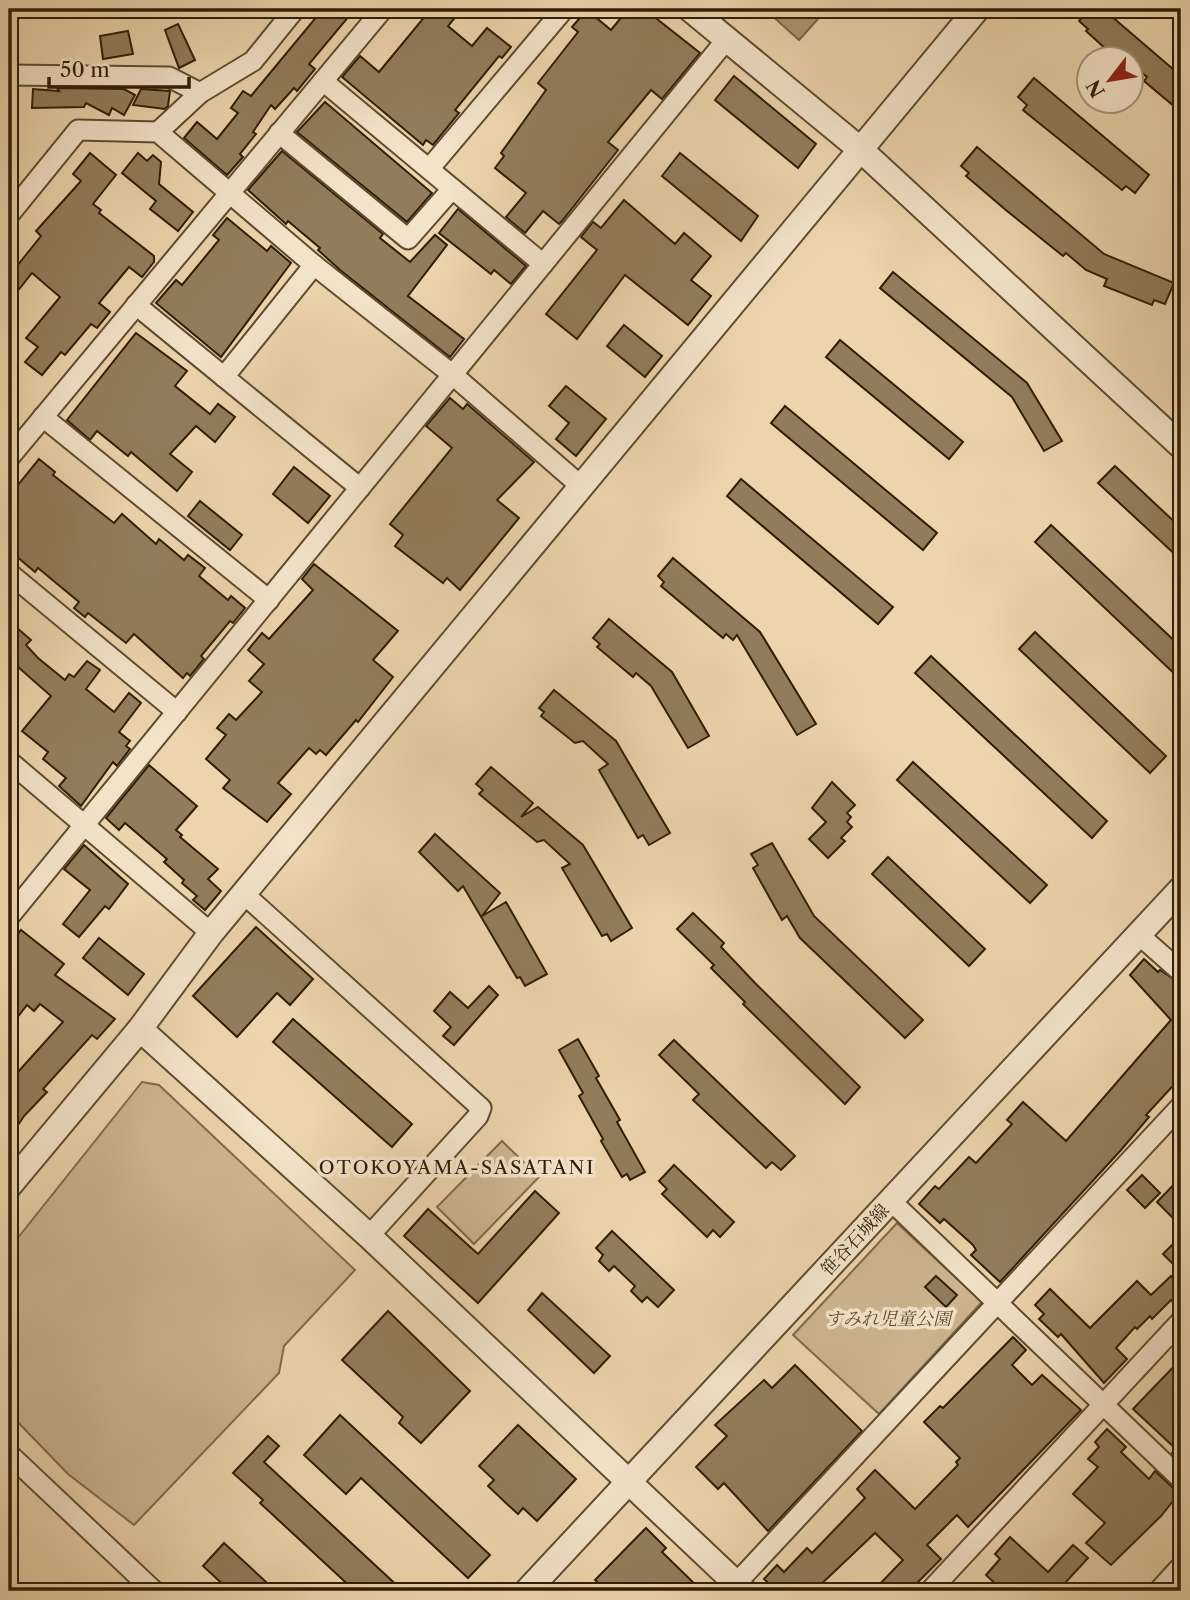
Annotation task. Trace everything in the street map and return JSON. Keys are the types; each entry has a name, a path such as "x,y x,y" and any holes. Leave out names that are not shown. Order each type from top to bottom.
{"street":[{"path":"158,132 200,93 253,61 295,9"},
{"path":"9,458 383,9"},
{"path":"429,169 565,9"},
{"path":"691,9 861,150 1181,446"},
{"path":"9,1186 140,1029 211,933 246,895 977,9"},
{"path":"9,917 727,39"},
{"path":"9,75 169,77 200,93"},
{"path":"323,81 543,264"},
{"path":"9,215 78,130 158,132 314,265 453,375 582,487"},
{"path":"279,133 408,239 452,189"},
{"path":"224,377 314,265"},
{"path":"136,305 360,488"},
{"path":"43,417 269,600"},
{"path":"9,573 177,712"},
{"path":"9,761 211,933"},
{"name":"笹谷石城線","path":"527,1591 1181,889"},
{"path":"246,895 481,1108 478,1116 369,1236"},
{"path":"1139,934 1181,972"},
{"path":"140,1029 369,1236 736,1589 1181,1106"},
{"path":"891,1201 1181,1479"},
{"path":"930,1591 1181,1321"},
{"path":"9,1454 154,1591"},
{"path":"1162,1591 1181,1570"}],"green space":[{"path":"142,1082 159,1085 355,1270 284,1346 279,1373 134,1525 68,1474 9,1413 9,1249"},
{"path":"502,1141 539,1177 474,1244 437,1207"},
{"name":"すみれ児童公園","path":"897,1223 982,1302 879,1414 793,1335"}],"shaded area":[{"path":"771,9 827,9 799,40 768,12"}],"building":[{"path":"323,9 355,9 309,64 315,69 297,91 294,88 275,109 271,105 253,132 256,134 240,154 243,157 227,175 184,138 197,122 217,139 238,113 231,108 243,91 251,96"},
{"path":"431,9 462,9 448,26 472,46 487,28 511,47 502,58 499,56 455,110 459,113 433,145 426,140 423,145 342,77 360,56 379,72"},
{"path":"628,9 657,9 652,15 700,53 662,99 651,90 608,142 618,150 562,221 559,224 543,211 525,233 506,217 526,193 495,168 504,156 501,153 546,90 538,83 578,32 572,27 587,10 611,30"},
{"path":"1089,9 1103,9 1181,76 1181,112 1144,81 1147,77 1144,75 1144,46 1103,46 1079,21"},
{"path":"178,24 195,60 179,68 165,30"},
{"path":"128,31 133,54 103,59 100,36"},
{"path":"734,76 816,144 798,168 715,100"},
{"path":"1034,78 1074,112 1074,116 1079,116 1149,175 1135,193 1126,186 1122,190 1023,110 1027,105 1018,97"},
{"path":"57,88 124,89 135,95 124,115 112,108 109,115 86,103 84,107 32,108 33,89 59,91"},
{"path":"141,89 170,91 168,106 165,109 133,105"},
{"path":"325,102 432,193 407,222 297,132"},
{"path":"977,147 1104,254 1174,283 1165,304 1154,300 1152,305 1104,286 1107,279 1086,270 1066,253 1063,256 1007,211 966,176 969,173 961,166"},
{"path":"282,151 383,234 380,238 410,262 435,235 447,245 408,296 464,339 450,357 340,270 318,250 320,248 288,221 286,224 248,190"},
{"path":"90,153 116,175 93,204 101,210 99,213 154,256 154,262 142,277 129,267 99,303 110,312 97,328 91,324 65,355 61,352 42,375 25,362 38,347 26,338 60,297 32,273 9,302 9,276 41,236 36,231 81,181 73,174"},
{"path":"138,153 147,161 153,155 161,162 159,184 193,212 178,231 150,209 156,201 122,173"},
{"path":"680,153 758,216 741,241 662,176"},
{"path":"624,200 675,244 684,233 711,256 691,280 711,296 688,325 625,275 577,339 546,314 597,250 581,237 593,222 601,228"},
{"path":"458,209 526,266 511,284 494,270 491,274 439,233"},
{"path":"227,218 267,251 271,246 291,263 221,357 156,303 176,280 182,285 219,240 213,235"},
{"path":"893,272 1027,383 1062,441 1044,451 1012,397 880,288"},
{"path":"624,325 662,356 645,377 607,346"},
{"path":"136,333 187,371 175,386 210,414 218,404 235,417 215,442 196,426 170,454 192,472 177,491 131,452 128,456 97,431 90,440 67,420"},
{"path":"840,340 963,442 949,459 826,357"},
{"path":"566,386 606,419 576,456 556,439 569,423 549,406"},
{"path":"450,398 463,409 467,404 534,462 497,500 519,518 460,590 447,578 443,583 395,546 403,535 390,524 452,448 426,426"},
{"path":"785,406 937,533 923,550 771,423"},
{"path":"39,459 55,472 53,475 114,523 122,514 156,544 159,539 184,560 188,555 205,568 199,576 228,600 231,596 245,608 233,623 230,621 201,656 204,659 190,676 187,673 183,678 134,634 126,643 88,613 85,617 74,608 79,602 38,568 35,572 9,550 9,496"},
{"path":"1115,466 1181,528 1181,560 1098,483"},
{"path":"294,467 330,496 308,523 273,494"},
{"path":"741,479 893,607 878,624 727,496"},
{"path":"200,501 242,535 230,550 188,516"},
{"path":"1051,525 1181,647 1181,680 1035,542"},
{"path":"673,558 760,632 816,724 797,735 737,635 733,640 726,634 723,638 661,586 664,582 658,576"},
{"path":"314,564 398,631 373,660 393,677 358,722 356,720 326,755 320,750 316,754 309,748 278,783 291,794 267,822 223,788 230,780 206,759 226,735 217,728 229,714 236,720 262,692 249,681 264,664 248,650 262,633 269,639 313,590 302,579"},
{"path":"609,619 672,672 709,736 688,748 651,686 636,673 633,677 597,647 600,644 593,638"},
{"path":"9,621 31,640 26,645 38,658 65,680 69,674 74,677 87,661 100,670 86,689 114,712 129,693 141,703 119,732 130,741 126,746 130,749 117,766 113,762 81,806 59,786 66,778 43,759 48,752 22,731 51,696 9,659"},
{"path":"1035,632 1166,756 1150,773 1019,649"},
{"path":"931,656 1107,821 1092,838 915,673"},
{"path":"554,690 616,741 670,833 649,845 643,835 638,838 599,770 608,764 583,741 575,743 541,716 544,712 539,708"},
{"path":"913,762 1047,885 1030,903 897,780"},
{"path":"149,765 197,806 176,830 182,835 180,837 218,869 208,879 221,891 205,910 193,900 197,896 182,883 184,880 164,862 167,859 125,823 119,830 106,818"},
{"path":"491,767 533,803 521,817 538,807 583,845 632,928 611,941 607,934 602,936 562,868 570,864 544,840 537,842 479,794 483,790 476,784"},
{"path":"832,782 855,805 847,813 851,817 847,822 852,827 841,838 845,841 828,858 809,839 826,822 812,808"},
{"path":"435,834 500,893 482,916 506,902 547,974 525,986 520,977 517,978 463,886 458,891 419,852"},
{"path":"772,843 814,916 923,1020 905,1038 800,938 787,916 782,920 753,868 758,865 751,854"},
{"path":"84,845 128,884 109,909 105,906 79,937 63,924 90,890 64,869"},
{"path":"888,857 985,949 969,966 872,874"},
{"path":"693,913 724,943 721,947 755,983 860,1087 845,1104 743,1004 745,1002 711,968 714,965 677,929"},
{"path":"256,927 313,979 290,1005 277,993 237,1037 193,996"},
{"path":"21,930 64,964 55,975 115,1019 97,1039 92,1035 43,1089 47,1092 24,1116 9,1139 9,1082 63,1022 40,1004 34,1011 27,1005 9,1028 9,944"},
{"path":"99,938 144,974 128,995 83,958"},
{"path":"1144,959 1158,972 1160,970 1181,984 1181,1077 1146,1115 1149,1117 1121,1150 1000,1282 971,1255 976,1250 973,1245 944,1219 940,1223 919,1204 935,1186 939,1189 969,1157 976,1163 1012,1124 1007,1120 1023,1102 1066,1141 1171,1020 1130,975"},
{"path":"489,986 498,995 454,1045 443,1036 451,1027 434,1011 450,992 468,1008"},
{"path":"293,1019 412,1124 392,1147 273,1042"},
{"path":"578,1039 620,1120 617,1122 645,1172 630,1180 627,1174 622,1177 601,1141 603,1139 579,1096 583,1093 559,1050"},
{"path":"674,1040 795,1156 781,1170 772,1162 766,1168 693,1100 699,1094 659,1055"},
{"path":"674,1165 734,1222 720,1237 713,1230 707,1237 662,1194 667,1189 659,1181"},
{"path":"1142,1175 1160,1193 1145,1208 1127,1190"},
{"path":"1181,1177 1181,1210 1173,1218 1157,1202"},
{"path":"535,1191 559,1213 478,1303 404,1236 428,1209 478,1254"},
{"path":"612,1231 674,1290 658,1307 647,1297 642,1302 631,1291 635,1286 614,1266 609,1271 599,1261 603,1255 596,1248"},
{"path":"1181,1236 1181,1272 1163,1254"},
{"path":"936,1276 957,1295 946,1307 925,1287"},
{"path":"1171,1276 1181,1286 1181,1296 1174,1303 1171,1300 1152,1319 1150,1316 1137,1329 1135,1327 1116,1348 1127,1359 1104,1383 1061,1334 1058,1337 1039,1319 1044,1314 1035,1305 1050,1289 1090,1328 1137,1281 1151,1295"},
{"path":"542,1293 610,1356 594,1373 528,1310"},
{"path":"388,1311 470,1391 421,1443 399,1423 403,1417 342,1360"},
{"path":"1013,1337 1026,1350 1012,1365 1032,1385 1042,1375 1081,1410 968,1527 957,1515 927,1545 941,1559 909,1591 873,1591 903,1560 875,1533 814,1591 777,1591 764,1579 777,1565 784,1572 807,1548 812,1553 865,1498 857,1489 875,1470 915,1509 958,1465 956,1462 960,1458 924,1422 940,1406 943,1408"},
{"path":"1181,1359 1181,1462 1172,1453 1176,1449 1133,1409"},
{"path":"795,1365 862,1431 768,1531 724,1483 718,1489 696,1467 727,1436 715,1425 764,1380 772,1388"},
{"path":"340,1415 490,1555 468,1578 361,1478 346,1494 304,1455"},
{"path":"518,1425 576,1479 537,1521 523,1508 518,1514 488,1486 494,1480 479,1466"},
{"path":"1107,1429 1126,1447 1121,1452 1149,1479 1155,1471 1173,1488 1181,1491 1161,1516 1111,1565 1086,1543 1105,1523 1073,1494 1098,1467 1088,1459 1099,1447 1095,1442"},
{"path":"268,1436 279,1446 264,1462 403,1591 355,1591 260,1503 263,1500 233,1473"},
{"path":"646,1528 666,1548 662,1552 702,1591 607,1591 595,1580"},
{"path":"1010,1537 1048,1572 1073,1545 1088,1558 1065,1583 1074,1591 1003,1591 986,1575 1000,1559 995,1554"},
{"path":"224,1543 276,1591 230,1591 203,1566"}],"district":[{"name":"OTOKOYAMA-SASATANI","path":"457,1167"}]}
